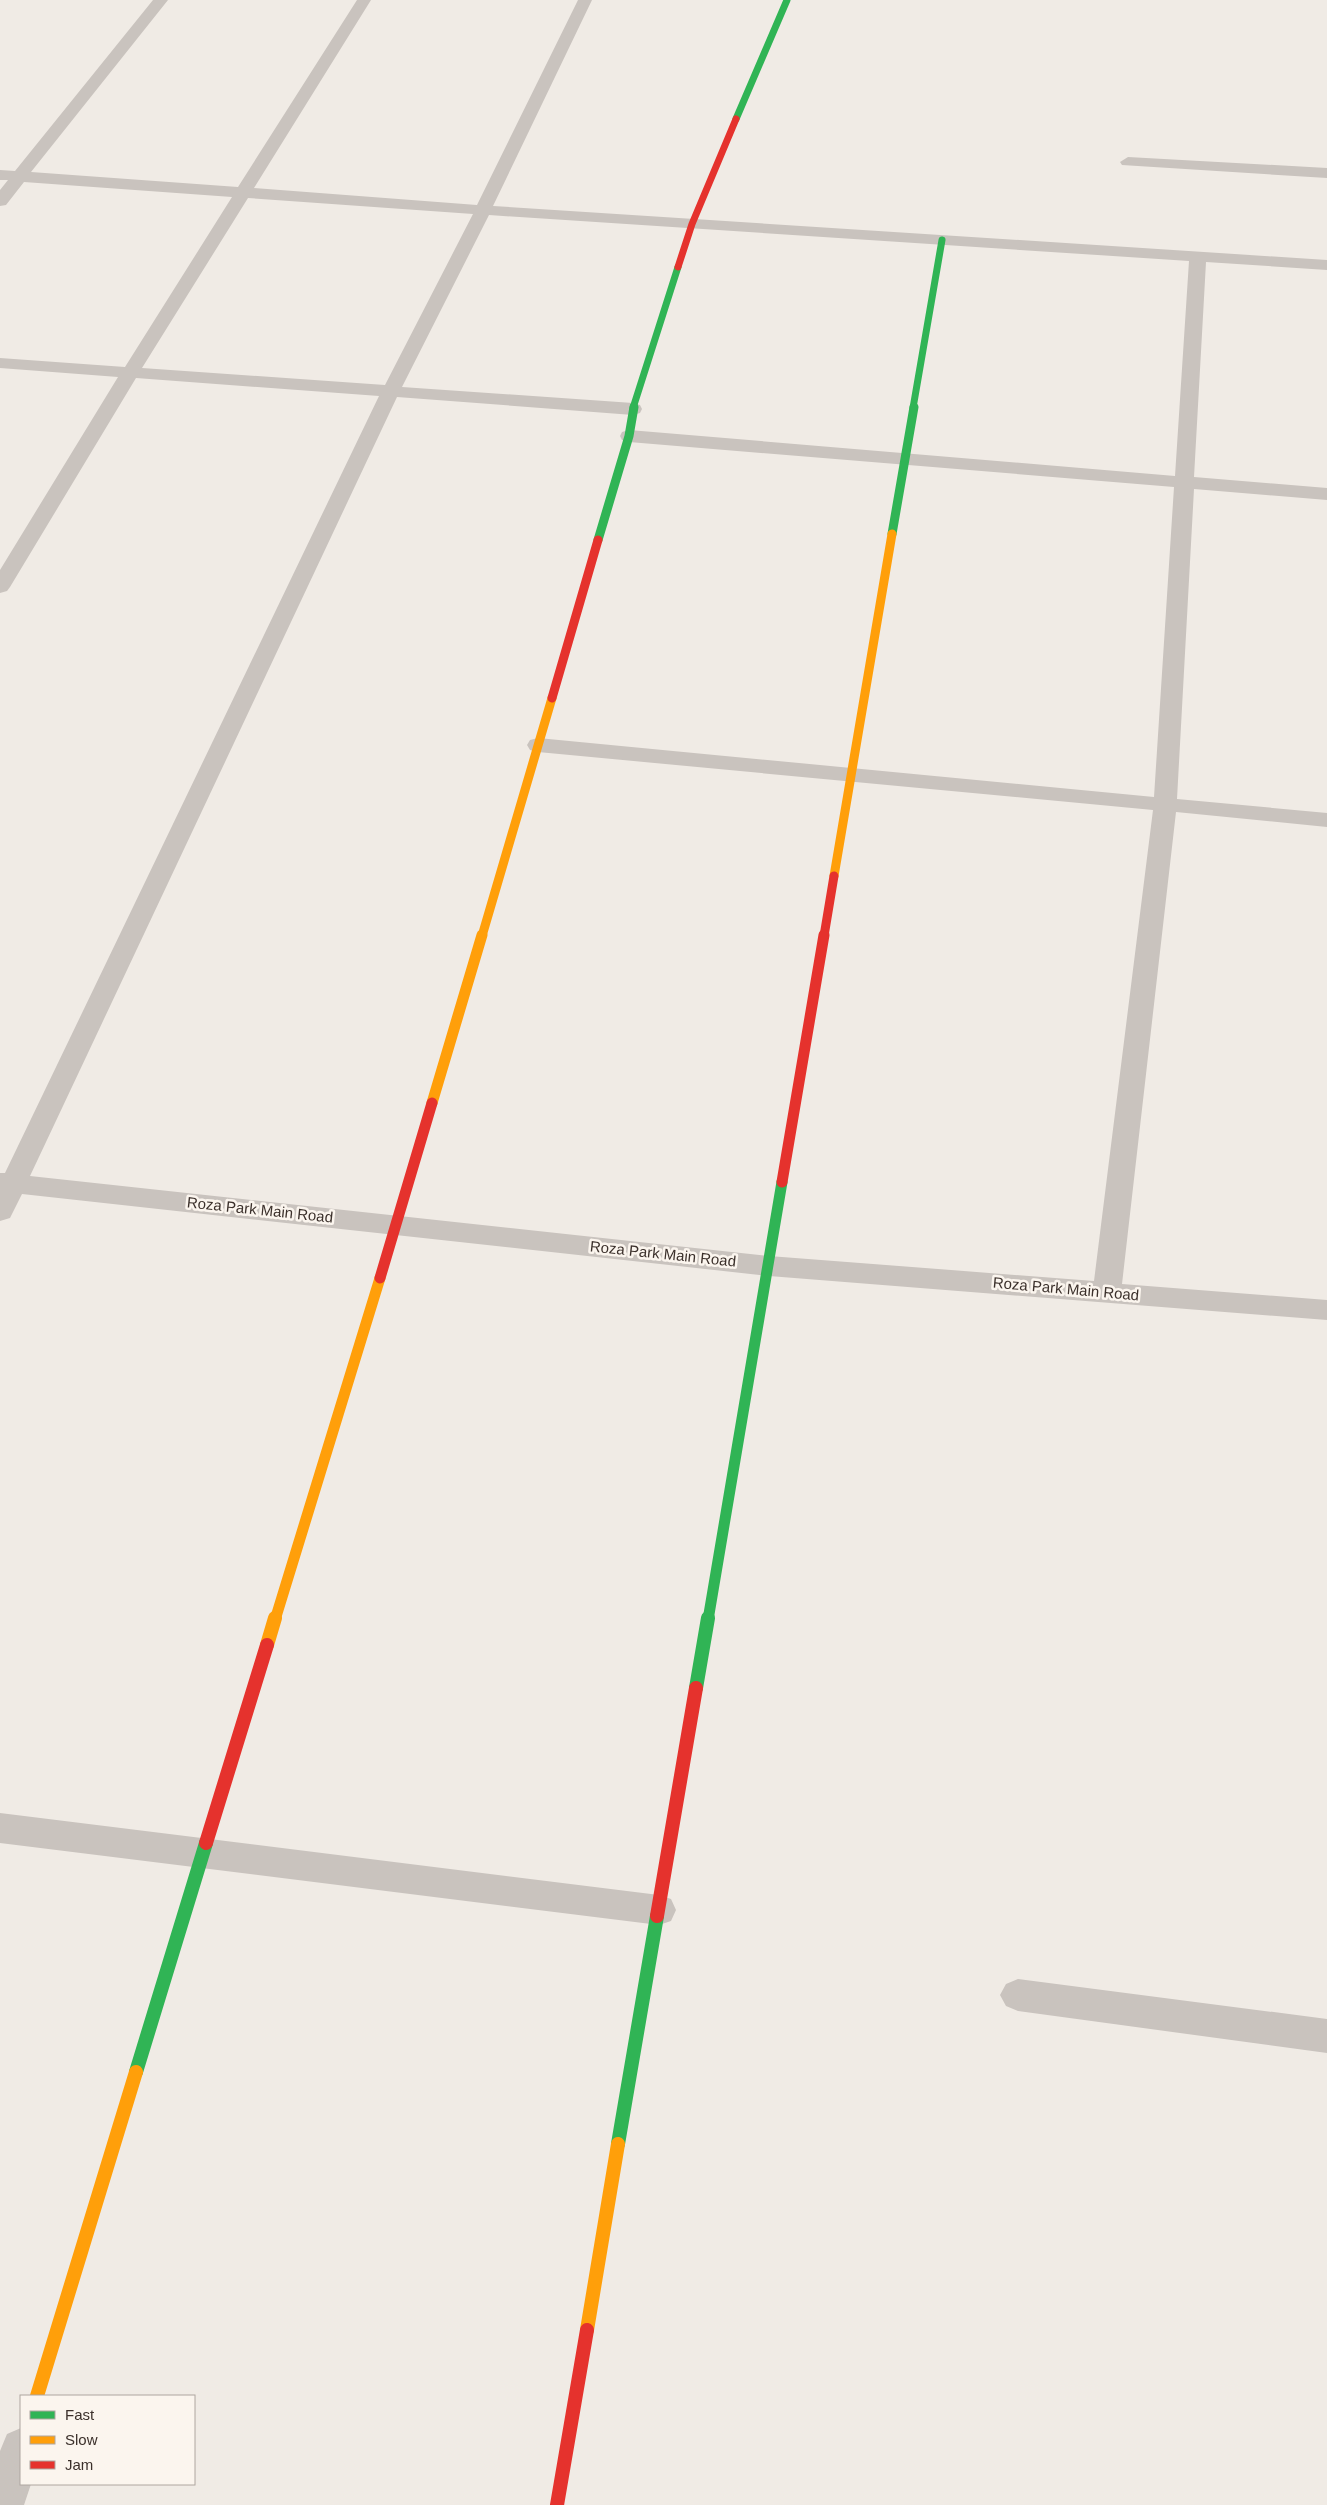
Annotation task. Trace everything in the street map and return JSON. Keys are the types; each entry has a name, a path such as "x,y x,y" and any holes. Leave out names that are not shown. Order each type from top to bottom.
{"street":[{"path":"0,201 161,0"},
{"path":"0,587 130,373 245,193 364,0"},
{"path":"0,1211 7,1182 391,391 483,210 585,0"},
{"path":"37,2395 396,1225 629,436 633,409 692,224 787,0"},
{"path":"1128,162 1327,173"},
{"path":"0,175 483,210 1327,265"},
{"path":"557,2505 942,240"},
{"path":"1107,1292 1165,806 1198,256"},
{"path":"0,363 633,409"},
{"path":"629,436 1327,494"},
{"path":"538,745 1327,820"},
{"name":"Roza Park Main Road","path":"7,1182 768,1266 1327,1310"},
{"path":"0,1828 659,1910"},
{"path":"1018,1995 1327,2036"},
{"path":"4,2505 20,2451"}],"traffic: fast":[{"path":"736,119 787,0"},
{"path":"892,534 942,240"},
{"path":"598,540 629,436 633,409 678,267"},
{"path":"696,1688 782,1182"},
{"path":"136,2072 206,1843"},
{"path":"618,2144 657,1916"}],"traffic: slow":[{"path":"834,876 892,534"},
{"path":"432,1103 552,698"},
{"path":"267,1645 380,1278"},
{"path":"37,2395 136,2072"},
{"path":"587,2330 618,2144"}],"traffic: jam":[{"path":"678,267 692,224 736,119"},
{"path":"552,698 598,540"},
{"path":"782,1182 834,876"},
{"path":"380,1278 432,1103"},
{"path":"206,1843 267,1645"},
{"path":"657,1916 696,1688"},
{"path":"557,2505 587,2330"}]}
